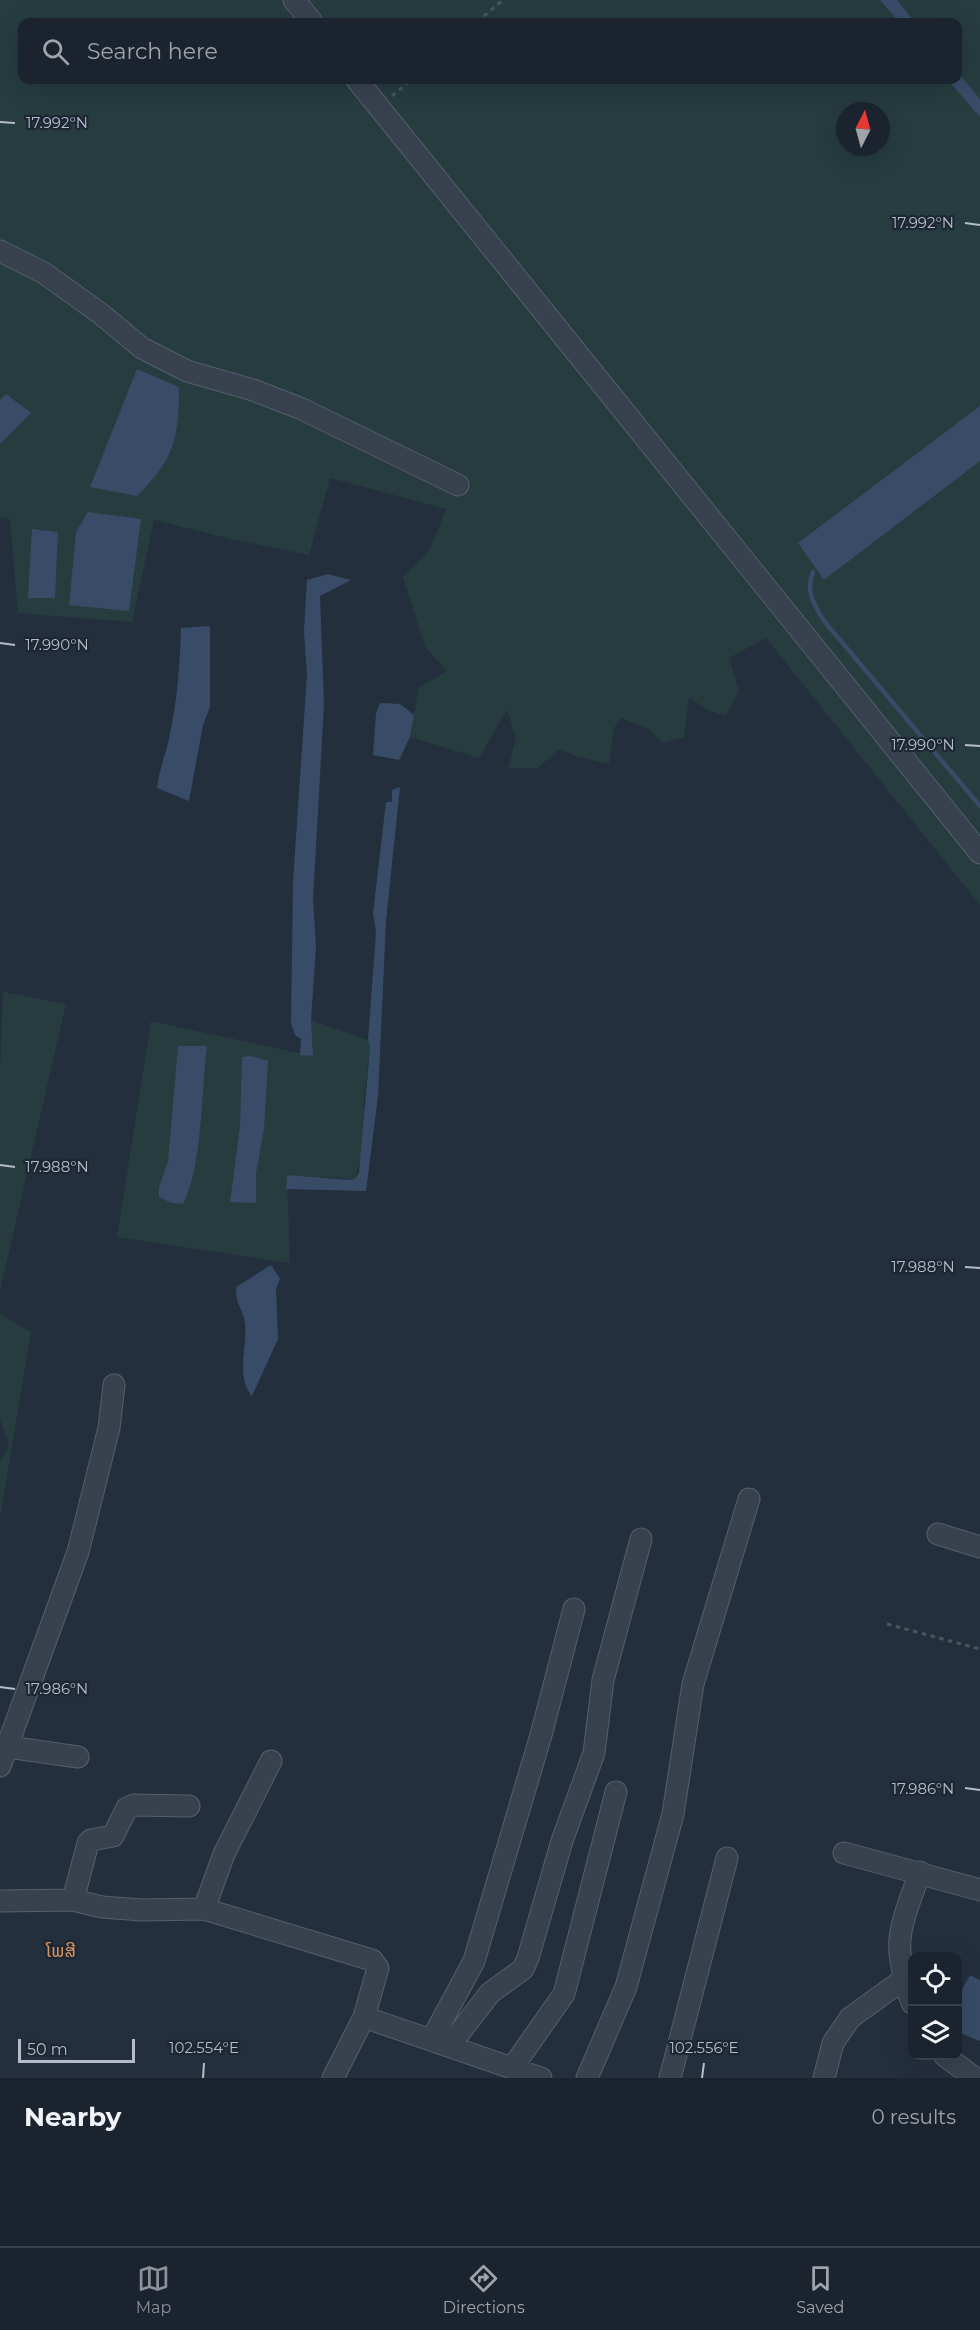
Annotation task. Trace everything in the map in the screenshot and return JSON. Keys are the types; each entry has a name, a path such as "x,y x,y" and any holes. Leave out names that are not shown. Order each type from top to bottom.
{"street":[{"path":"294,0 309,18"},
{"path":"360,84 538,301 980,853"},
{"path":"0,251 44,273 101,314 142,348 187,371 253,390 302,409 458,485"},
{"path":"78,1757 4,1757 78,1552 109,1428 114,1385"},
{"path":"587,2078 626,1987 673,1814 693,1684 749,1499"},
{"path":"938,1534 980,1547"},
{"path":"441,2042 490,1993 523,1968 528,1958 562,1841 594,1753 603,1680 641,1539"},
{"path":"441,2042 474,1961 541,1735 574,1609"},
{"path":"204,1910 224,1854 271,1761"},
{"path":"512,2068 564,1994 616,1792"},
{"path":"73,1900 88,1844 92,1840 113,1836 127,1808 134,1805 189,1806"},
{"path":"844,1853 980,1890"},
{"path":"670,2078 727,1858"},
{"path":"908,1990 899,1958 900,1929 920,1872"},
{"path":"0,1901 73,1900 102,1907 142,1910 204,1910 372,1960 378,1968 364,2016 333,2078"},
{"path":"824,2078 833,2043 850,2018 904,1978"},
{"path":"364,2016 541,2078"},
{"path":"952,2060 975,2078"}],"path":[{"path":"482,18 503,0"},
{"path":"379,107 406,84"},
{"path":"887,1624 980,1649"}],"green space":[{"path":"0,0 980,0 980,905 766,638 729,658 739,691 726,716 707,710 689,697 684,737 662,743 649,729 621,718 614,728 609,764 575,756 559,749 538,768 508,768 516,738 507,710 479,758 410,737 419,687 447,671 425,647 403,577 430,549 446,509 330,478 309,555 154,520 132,622 18,613 10,519 0,517"},
{"path":"3,992 66,1004 0,1291 0,1069"},
{"path":"311,1020 368,1040 370,1048 364,1098 363,1147 355,1179 287,1176 290,1263 117,1237 151,1021 313,1056"},
{"path":"0,1314 31,1332 0,1518 0,1462 9,1445 0,1419"}],"water":[{"path":"880,0 897,0 912,18 896,18"},
{"path":"962,78 980,99 980,117 951,84 962,84"},
{"path":"137,369 179,387 178,420 172,447 159,471 137,496 90,487"},
{"path":"6,394 31,413 0,444 0,400"},
{"path":"980,406 980,461 824,580 798,543"},
{"path":"88,512 141,519 129,611 69,605 76,532"},
{"path":"32,529 58,532 55,598 28,598"},
{"path":"328,574 351,580 320,596 324,705 313,899 316,947 311,1020 313,1056 300,1055 301,1039 295,1035 291,1023 293,882 307,674 304,631 307,580"},
{"path":"210,626 210,707 203,725 189,801 157,788 174,711 181,628"},
{"path":"380,703 400,704 414,715 410,737 399,760 373,755 376,713"},
{"path":"400,787 386,921 378,1096 366,1191 286,1189 287,1175 348,1180 355,1179 359,1172 370,1048 368,1040 376,932 373,913 386,802 392,802 392,790"},
{"path":"178,1046 207,1046 198,1149 190,1188 183,1204 171,1203 159,1197 159,1187 168,1162"},
{"path":"251,1056 268,1061 264,1129 256,1173 256,1203 230,1202 240,1127 242,1057"},
{"path":"271,1265 280,1279 276,1289 278,1339 252,1396 244,1379 245,1323 237,1299 236,1287"},
{"path":"970,1975 980,1980 980,2041 962,2034 962,1990"}],"waterway":[{"path":"813,572 810,592 824,621 980,806"}],"district":[{"name":"ໂພສີ","path":"61,1951"}]}
